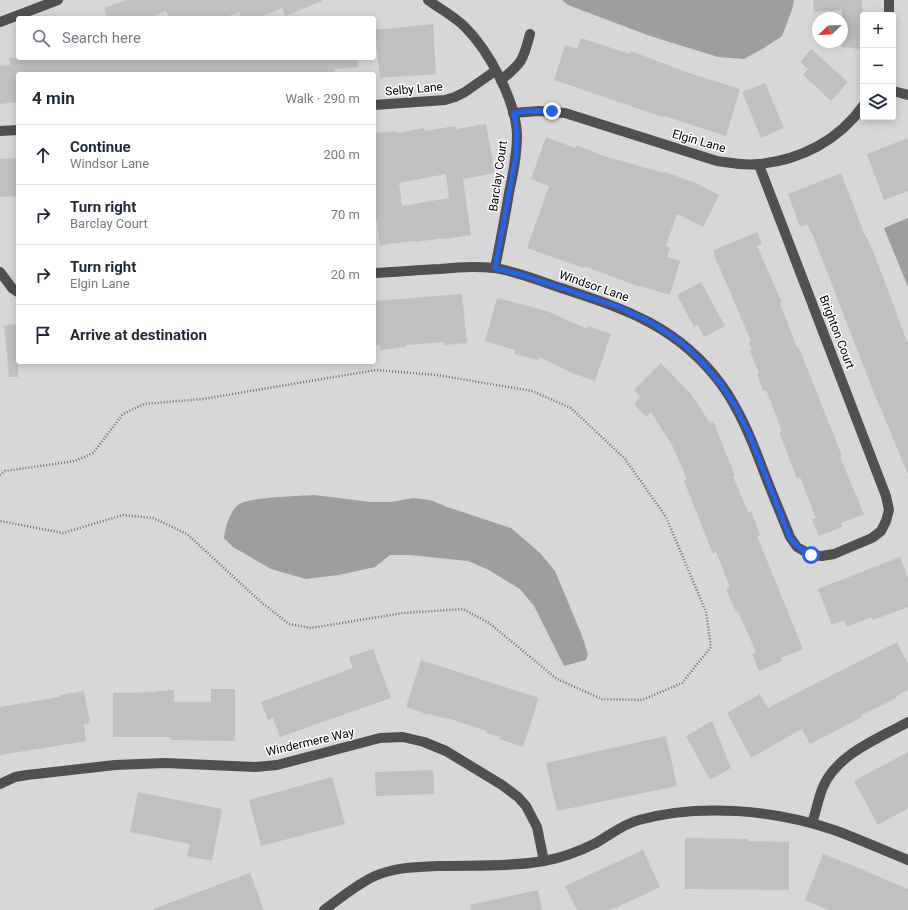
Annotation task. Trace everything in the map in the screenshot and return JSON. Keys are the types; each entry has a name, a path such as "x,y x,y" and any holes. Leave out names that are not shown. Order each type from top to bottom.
{"street":[{"path":"0,22 58,0"},
{"name":"Barclay Court","path":"428,0 465,27 479,44 507,92 514,113 517,134 516,156 495,268"},
{"path":"889,12 890,0"},
{"path":"500,80 517,67 524,57 530,34"},
{"name":"Selby Lane","path":"376,105 445,100 455,97 495,71"},
{"path":"896,92 908,95"},
{"name":"Elgin Lane","path":"514,113 539,110 565,113 717,161 759,165 781,161 802,154 822,144 840,131 860,110"},
{"path":"0,131 16,130"},
{"name":"Brighton Court","path":"759,165 886,496 889,510 886,521 881,530 872,538 834,554 822,556 811,555 797,546"},
{"name":"Windsor Lane","path":"376,273 473,266 495,268 522,275 619,307 648,321 666,332 683,344 699,359 720,383 736,407 750,436 790,538 797,546"},
{"path":"0,272 15,290"},
{"path":"812,823 823,788 837,766 857,751 908,722"},
{"name":"Windermere Way","path":"0,784 27,775 115,765 165,764 255,767 277,765 380,738 403,738 424,742 440,748 502,785 518,797 526,806 537,827 544,861"},
{"path":"324,910 363,882 374,876 398,869 411,867 523,864 544,861 570,854 594,844 629,823 640,819 675,813 742,811 782,816 835,830 908,860"}],"path":[{"path":"0,475 5,471 75,461 93,453 123,414 144,404 203,399 376,370 437,375 532,392 571,408 625,460 666,518 706,612 711,647 682,683 642,700 602,699 557,680 489,623 462,610 403,613 311,628 289,624 261,602 187,534 153,518 123,515 63,533 0,521"}],"shaded area":[{"path":"0,0 908,0 908,910 0,910"},
{"path":"562,0 794,0 792,10 782,36 744,59 718,57 650,36 568,5"},
{"path":"908,218 908,287 884,228"},
{"path":"314,495 371,502 391,502 413,498 430,500 511,528 540,553 555,571 581,633 588,654 586,660 564,666 534,606 520,589 487,569 468,561 409,555 390,555 375,567 339,575 306,579 271,569 233,547 224,538 230,515 238,505 244,502 274,497"}],"building":[{"path":"126,0 322,0 285,16 282,8 263,16 240,16 239,12 229,16 168,16 166,11 152,16 107,16 104,8"},
{"path":"813,0 862,0 863,12 860,12 859,49 848,48 848,12 842,12 842,10 814,12"},
{"path":"433,24 436,74 380,78 376,30"},
{"path":"581,38 630,54 631,51 683,71 740,89 726,136 664,116 663,117 554,80 565,45 577,49"},
{"path":"811,49 848,82 831,101 803,75 808,69 800,62"},
{"path":"9,58 16,58 16,60 357,60 358,67 334,69 335,72 16,72 16,102 0,104 0,66 10,65"},
{"path":"765,83 784,128 761,138 742,92"},
{"path":"486,124 495,173 463,179 471,235 380,245 376,221 376,133 397,131 397,133 424,128 425,131 455,126 456,129","holes":["446,174 449,198 402,206 399,183"]},
{"path":"546,137 575,148 576,145 604,156 664,173 665,172 693,182 719,195 703,227 677,214 666,246 670,248 667,257 680,261 670,295 640,287 584,266 583,268 527,248 549,186 531,179"},
{"path":"908,138 908,191 884,200 867,154"},
{"path":"16,158 16,196 0,197 0,159"},
{"path":"841,173 866,238 875,256 908,344 908,474 874,393 812,233 807,224 800,227 788,194"},
{"path":"757,232 762,244 757,246 782,302 780,303 797,348 799,348 842,456 840,457 864,514 841,523 842,527 819,536 812,519 816,518 800,477 797,478 779,432 782,431 766,390 763,391 757,374 759,373 750,351 752,350 749,342 751,341 714,255 714,250"},
{"path":"701,282 725,326 704,337 698,325 694,327 677,295"},
{"path":"462,294 467,343 444,345 444,342 406,345 406,347 381,350 380,345 376,346 376,301"},
{"path":"497,298 547,311 587,329 588,326 611,334 595,381 572,373 539,357 538,360 514,354 515,350 485,341"},
{"path":"16,324 16,364 18,364 18,377 9,377 4,325"},
{"path":"661,363 689,391 710,423 713,421 748,512 751,511 760,535 757,536 803,649 781,658 782,661 759,671 752,654 756,652 738,611 736,612 726,589 730,587 716,552 713,554 684,481 687,479 673,447 651,412 646,417 634,404 640,397 634,390"},
{"path":"900,557 908,578 908,607 873,620 872,617 847,627 844,620 832,625 818,589"},
{"path":"897,642 908,664 908,690 896,696 897,698 861,715 862,717 810,744 802,729 751,758 727,713 760,694 768,708"},
{"path":"373,649 391,698 280,737 273,718 268,720 261,702 353,668 349,657"},
{"path":"421,660 539,698 523,747 499,739 500,737 486,733 487,731 406,707"},
{"path":"211,689 235,689 235,741 171,740 171,737 113,737 113,693 174,690 174,702 211,702"},
{"path":"84,691 90,723 84,724 86,741 0,755 0,707 60,697 60,695"},
{"path":"712,721 731,768 710,780 686,736"},
{"path":"666,736 677,786 557,811 546,763"},
{"path":"908,752 908,808 878,825 854,781"},
{"path":"433,770 434,794 376,796 375,772"},
{"path":"332,777 345,824 261,846 249,800"},
{"path":"138,792 222,809 212,861 187,856 190,844 130,832"},
{"path":"685,838 748,839 748,841 789,842 789,890 685,889"},
{"path":"643,850 660,887 611,910 577,910 565,886"},
{"path":"823,854 908,889 908,910 829,910 805,900"},
{"path":"250,873 264,910 153,909"},
{"path":"538,890 542,910 471,910 470,905"}],"route":[{"path":"552,111 539,110 514,113 517,134 516,156 495,268 522,275 619,307 648,321 683,344 699,359 720,383 736,407 750,436 790,538 797,546 811,555"}]}
